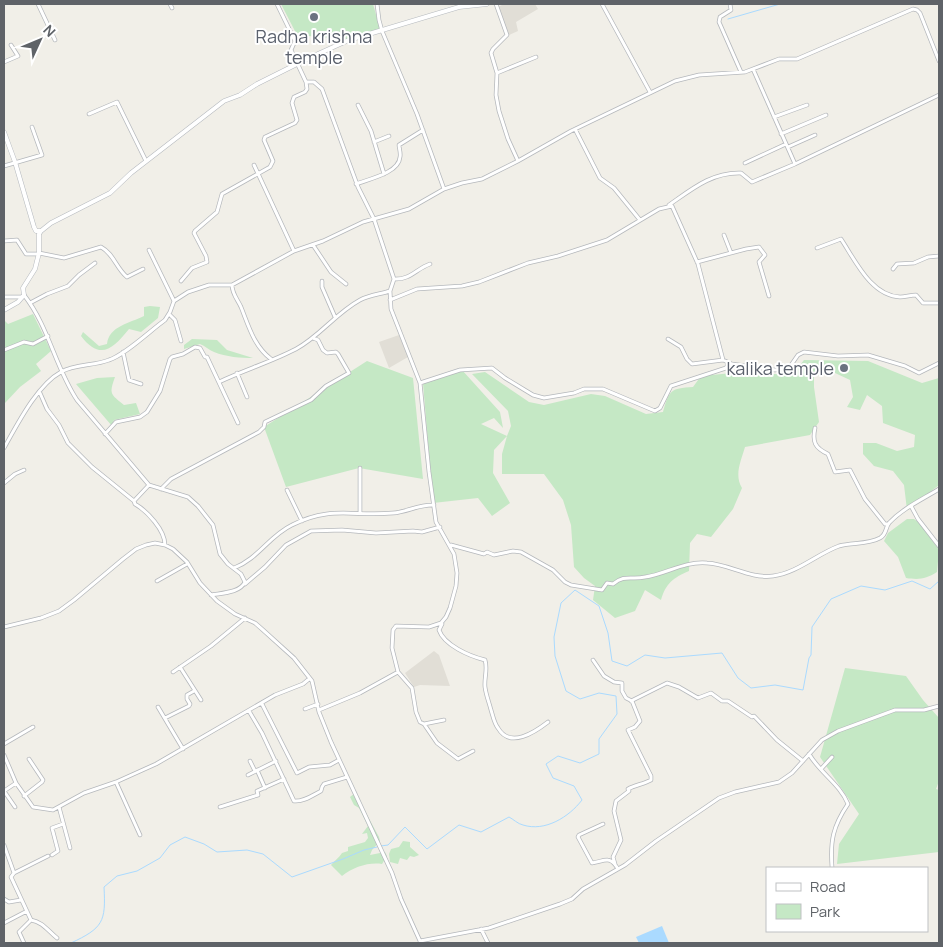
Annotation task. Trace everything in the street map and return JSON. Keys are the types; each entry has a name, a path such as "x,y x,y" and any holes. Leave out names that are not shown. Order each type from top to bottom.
{"street":[{"path":"38,4 54,40"},
{"path":"170,4 172,8"},
{"path":"181,281 192,268 207,262 206,256 194,233 195,231 217,212 222,194 270,167 273,161 264,140 265,136 295,123 297,120 292,103 294,98 307,89 306,82 291,50 295,41 276,4"},
{"path":"377,4 382,31 423,130 444,190"},
{"path":"4,310 18,302 23,296 23,288 35,269 39,254 41,231 51,223 110,193 146,161 224,101 240,95 256,84 349,40 459,7 487,4"},
{"path":"496,4 507,35 491,53 497,73 496,95 508,139 518,161"},
{"path":"602,4 650,92"},
{"path":"730,4 731,10 720,17 719,22 742,72"},
{"path":"4,448 29,405 61,372 112,360 165,320 174,301 188,292 210,285 232,286 294,251 313,245 360,224 409,209 462,182 480,180 575,129 650,92 685,78 699,75 742,72 779,59 797,59 913,9 920,13 939,61"},
{"path":"4,62 18,56 11,45"},
{"path":"497,73 536,57"},
{"path":"753,69 796,164"},
{"path":"306,82 314,82 322,89 356,184 374,219 394,279 390,291 393,317 420,383 424,435 436,522 454,554 457,574 450,608 439,630 445,641 486,662 485,683 487,698 497,727 501,732 522,738 548,722"},
{"path":"390,300 417,289 462,286 479,282 528,263 558,256 607,240 640,220 669,206 696,186 720,174 741,173 752,182 796,164 939,95"},
{"path":"89,114 117,102 146,161"},
{"path":"358,105 374,142 384,174"},
{"path":"774,117 807,105"},
{"path":"781,134 826,115"},
{"path":"4,166 42,155 32,127"},
{"path":"575,129 600,178 614,188 640,220"},
{"path":"356,184 384,174 398,164 400,143 423,130"},
{"path":"4,132 5,141 15,162 34,227 36,231 41,231"},
{"path":"745,163 815,134"},
{"path":"374,142 389,136"},
{"path":"254,164 294,251"},
{"path":"669,206 674,208 697,262 723,360"},
{"path":"724,235 731,253"},
{"path":"816,248 841,239 859,268 878,288 900,297 914,294 923,303 939,303"},
{"path":"4,241 17,240 26,254 64,258 101,247 113,256 122,273 127,277 143,270"},
{"path":"313,245 331,272 346,284"},
{"path":"697,262 758,246 765,255 759,262 769,296"},
{"path":"149,250 174,301"},
{"path":"893,269 897,264 914,263 928,257 939,256"},
{"path":"30,303 68,286 95,263"},
{"path":"394,279 410,276 430,264"},
{"path":"322,281 322,287 335,317"},
{"path":"232,286 233,293 240,304 252,336 261,350 271,359"},
{"path":"218,382 297,349 314,338 335,317 360,300 390,291"},
{"path":"4,297 23,296 37,311 61,372 76,400 149,484 188,497 198,506 213,525 220,554 243,577 244,585"},
{"path":"169,314 175,320 181,341"},
{"path":"4,350 24,342 33,344 48,336"},
{"path":"161,489 171,479 259,432 265,422 310,400 326,386 349,373 336,352 327,353 323,350 318,340 314,338"},
{"path":"668,339 681,347 686,359 692,364 723,360 729,363 758,368 784,370 792,366 798,355 804,352 838,356 868,354 905,366 919,373 939,363"},
{"path":"105,434 116,422 140,417 146,412 160,391 170,359 194,347 200,348 205,357 207,357 238,423"},
{"path":"123,352 129,380 141,384"},
{"path":"420,383 460,370 492,368 533,395 544,398 574,393 584,389 603,389 655,411 660,408 671,386 726,368 729,363"},
{"path":"237,373 246,397"},
{"path":"40,393 46,407 59,425 68,443 92,467 144,510 156,526 164,540 164,545"},
{"path":"815,428 813,435 815,443 819,450 828,454 835,472 850,470 864,499 887,524"},
{"path":"4,438 7,442"},
{"path":"360,468 360,513"},
{"path":"4,482 24,470"},
{"path":"134,501 149,484"},
{"path":"450,545 484,554 487,552 494,554 513,551 521,552 553,570 565,582 571,585 602,590 607,583 612,584 620,578 644,578 686,564 697,563 709,563 751,574 774,576 792,570 820,554 842,545 875,540 885,533 887,524 939,488"},
{"path":"287,490 302,521"},
{"path":"234,568 249,561 286,528 325,513 376,515 434,505"},
{"path":"911,506 918,519 939,546"},
{"path":"211,595 228,592 244,585 261,571 286,545 311,532 342,530 376,533 422,532 440,527"},
{"path":"4,627 41,618 59,611 136,549 146,544 155,543 173,548 187,561 200,584 211,595 226,608 255,624 286,649 310,678 315,687 319,710 339,760 392,873 420,942 500,925 560,904 618,869 719,798 735,792 780,782 792,773 822,740 838,731 896,710 924,710 939,706"},
{"path":"157,581 187,564 187,561"},
{"path":"173,672 211,646 245,618"},
{"path":"443,621 429,628 396,626 393,630 392,648 398,672 412,688 417,718 420,722 424,724 437,743 458,759 473,751"},
{"path":"593,660 604,676 614,682 622,683 622,691 626,698 634,705 640,721 636,727 628,730 651,776 651,780 631,787 628,789 629,791 616,801 614,811 621,840 613,857 618,869"},
{"path":"180,667 200,700"},
{"path":"319,710 360,693 398,672"},
{"path":"4,755 16,783 33,807 53,810 84,793 116,782 156,764 310,678"},
{"path":"630,701 667,683 698,698 711,694 728,701 752,717 754,716 777,740 803,761"},
{"path":"165,718 189,706 188,695 194,691"},
{"path":"262,704 297,773 309,767 330,765 339,760"},
{"path":"305,708 318,704"},
{"path":"158,707 183,749"},
{"path":"249,711 294,801 322,791 324,784 347,776"},
{"path":"424,724 444,720"},
{"path":"4,744 32,727"},
{"path":"809,754 842,792 848,804 832,834 832,867"},
{"path":"821,769 832,757"},
{"path":"24,796 43,780 29,759"},
{"path":"250,761 265,788"},
{"path":"248,774 276,762"},
{"path":"220,807 258,795 257,791 284,779"},
{"path":"116,782 140,835"},
{"path":"15,807 4,791 16,783"},
{"path":"59,807 70,848"},
{"path":"14,873 58,851 52,828 63,824"},
{"path":"603,824 578,837 592,863 607,860 615,864"},
{"path":"4,845 14,873 12,877 31,920"},
{"path":"4,899 9,902 21,900"},
{"path":"4,923 27,911"},
{"path":"31,920 44,925 57,938"},
{"path":"24,943 19,932 31,920"},
{"path":"481,929 488,943"}],"shaded area":[{"path":"504,4 535,4 538,9 516,22 518,31 509,35 498,7"},
{"path":"399,335 408,357 389,368 379,342"},
{"path":"434,651 439,655 450,686 420,685 414,687 405,673"}],"green space":[{"path":"281,4 373,4 381,32 354,40 297,35"},
{"path":"144,307 160,307 158,318 141,332 129,329 112,347 100,350 94,348 81,336 83,332 99,346 107,344 116,329 144,316"},
{"path":"33,314 51,351 36,364 41,371 20,387 5,403 4,320 8,324"},
{"path":"192,339 217,340 227,350 253,358 223,355 200,344 184,349 184,345"},
{"path":"804,360 868,361 922,383 939,378 939,485 907,510 904,485 893,471 874,466 863,454 863,443 876,443 897,451 914,447 915,435 883,423 882,406 867,395 860,410 847,407 853,397 850,380 835,373 814,376 819,422 810,435 745,447 738,473 742,488 733,509 711,537 697,534 690,543 689,571 671,582 665,589 661,600 645,590 635,611 615,618 593,600 595,586 574,567 571,525 563,500 544,474 502,474 502,454 511,426 508,411 472,374 485,372 529,402 544,405 591,394 605,396 646,414 663,412 667,399 672,392 679,388 693,387 701,376 743,372 792,375"},
{"path":"367,361 413,378 423,479 359,468 286,487 264,427"},
{"path":"462,370 500,412 503,428 494,418 481,424 507,436 494,450 493,473 510,503 492,516 478,498 433,503 423,383"},
{"path":"115,377 112,387 113,396 124,405 136,403 140,414 114,420 112,426 76,384 97,378"},
{"path":"907,519 914,519 921,524 939,550 937,572 926,578 906,578 898,557 884,541 888,533"},
{"path":"845,668 906,676 939,718 939,781 936,789 939,790 939,852 837,864 839,844 859,814 820,757"},
{"path":"355,793 380,841 370,855 385,852 387,856 382,864 361,866 342,876 331,865 342,853 348,851 348,847 365,842 368,838 367,833 362,834 368,826 359,808 354,805 350,797"},
{"path":"403,841 410,842 410,847 419,855 410,856 407,860 400,858 398,864 390,862 389,854 391,849 399,847"}],"water":[{"path":"662,926 669,943 639,943 636,937"}],"waterway":[{"path":"728,19 780,4"},
{"path":"381,846 388,845 405,827 427,849 459,825 481,832 509,817 519,824 531,827 548,825 570,812 582,800 574,786 553,778 546,764 558,756 580,763 599,754 599,739 617,714 616,696 599,693 580,699 566,691 555,656 554,637 561,603 575,590 599,606 608,633 612,661 627,666 645,655 665,658 722,653 738,678 751,688 775,685 803,690 811,655 812,627 831,599 861,586 885,590 912,581 930,589 939,581"},
{"path":"71,943 90,933 100,922 104,908 104,887 117,876 137,871 160,858 170,845 185,837 204,844 217,852 247,850 263,854 292,877 377,847"}],"place":[{"name":"Radha krishna temple","path":"314,17"},
{"name":"kalika temple","path":"844,368"}]}
